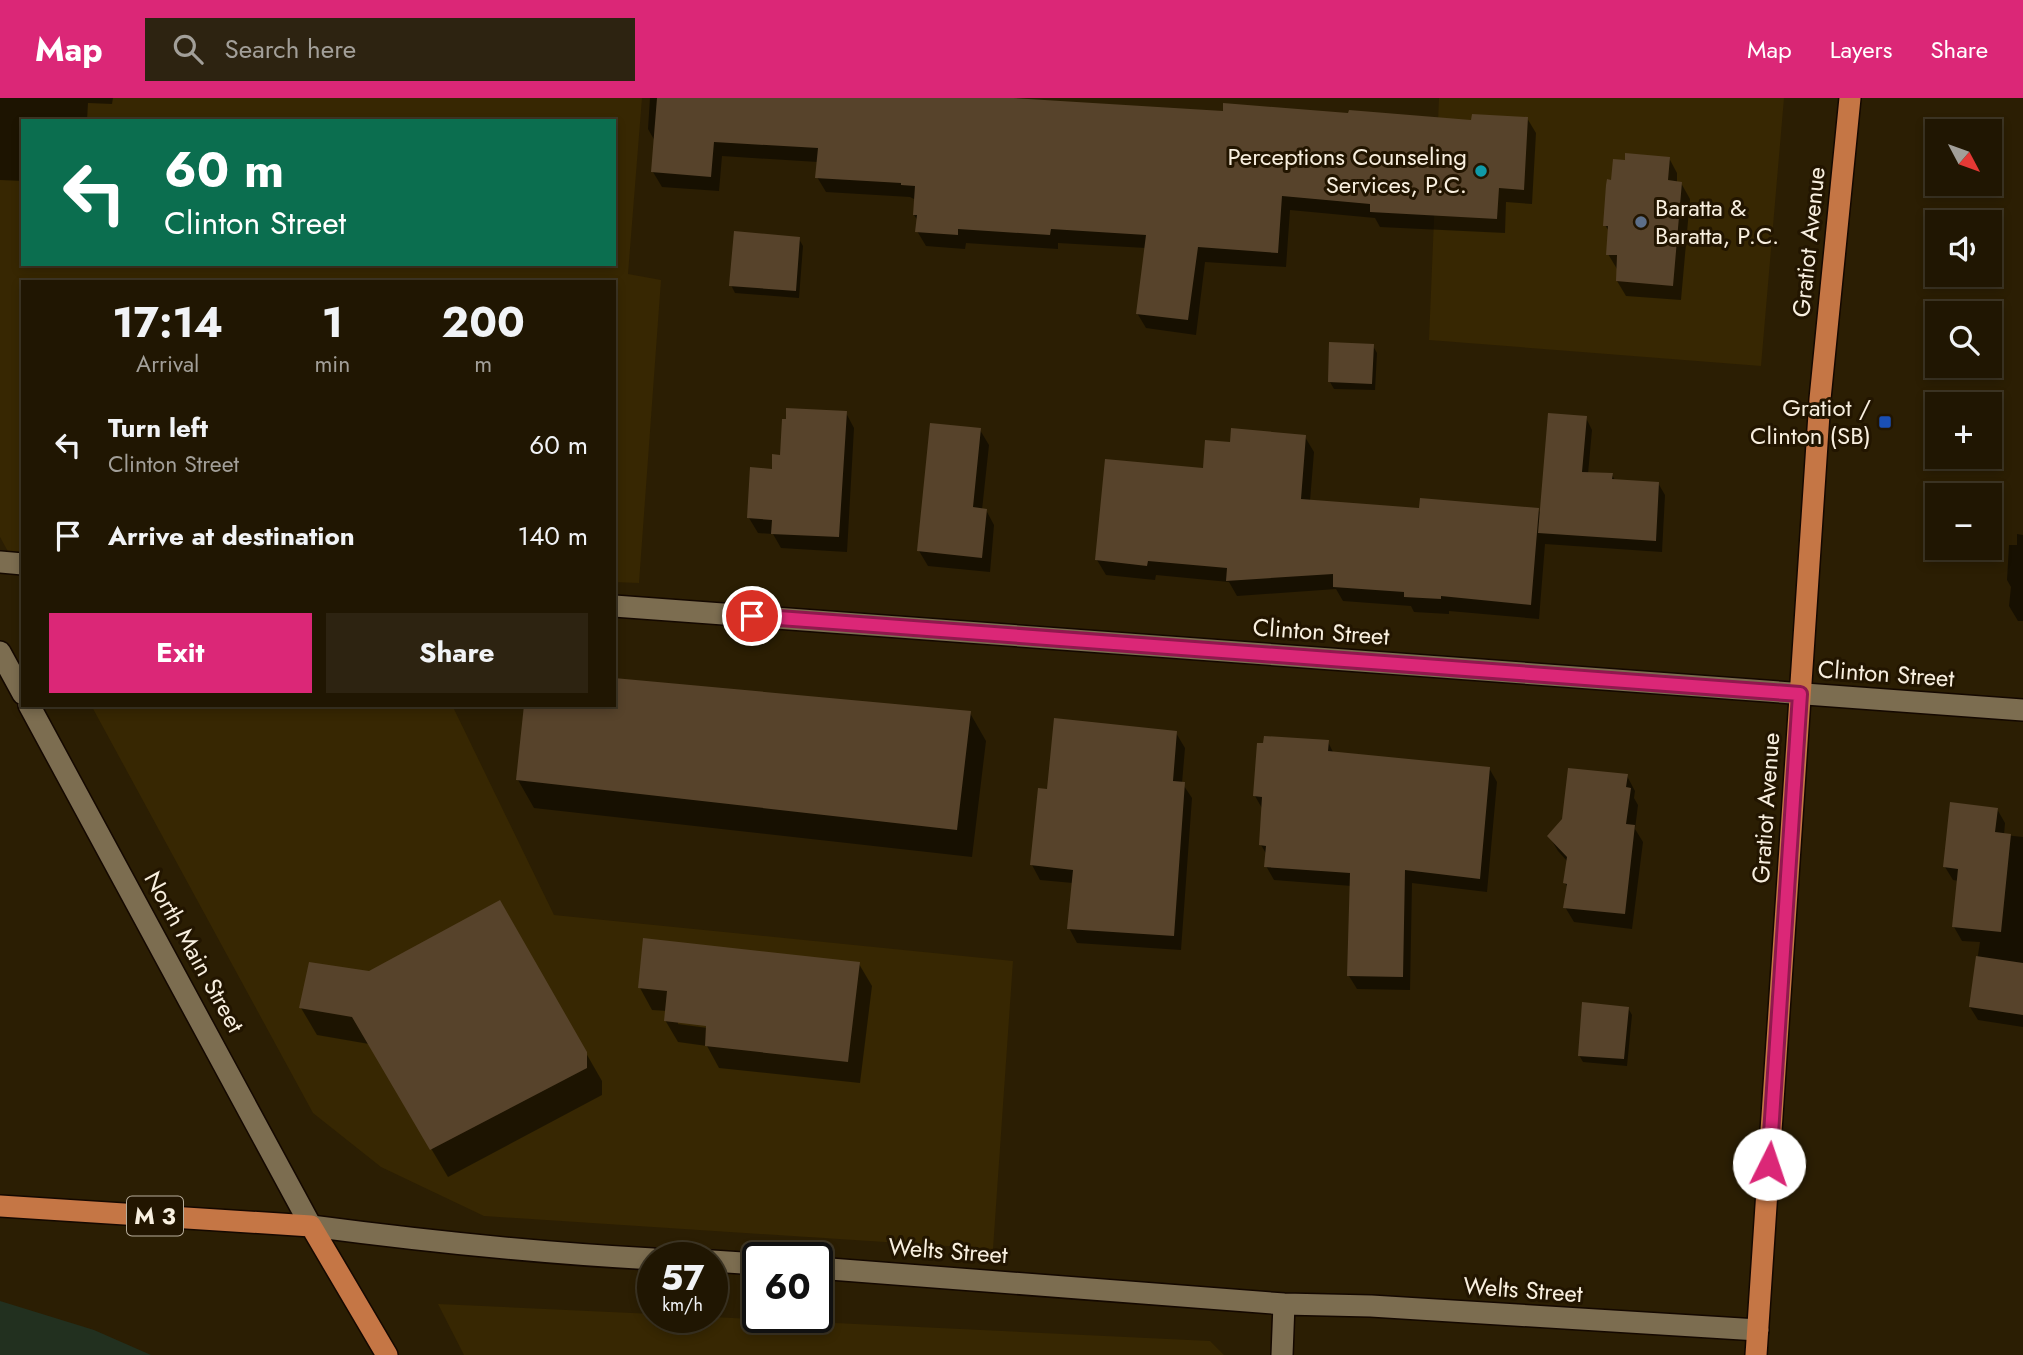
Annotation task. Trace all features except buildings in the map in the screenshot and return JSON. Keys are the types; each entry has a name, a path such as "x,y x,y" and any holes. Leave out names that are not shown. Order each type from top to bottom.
{"main road":[{"name":"Gratiot Avenue","path":"1756,1355 1820,399 1850,98"},
{"name":"M 3","path":"0,1206 311,1226"},
{"path":"311,1226 387,1355"}],"street":[{"path":"0,562 21,564"},
{"name":"Clinton Street","path":"616,606 2023,710"},
{"path":"0,652 21,690"},
{"name":"North Main Street","path":"30,707 311,1226"},
{"path":"311,1226 452,1245 637,1258"},
{"name":"Welts Street","path":"833,1269 1284,1304 1371,1306 1758,1330"},
{"path":"1282,1355 1284,1304"}],"shaded area":[{"path":"0,98 642,98 628,274 661,280 639,583 616,582 616,280 21,280 21,575 0,537"},
{"path":"1439,98 1784,98 1761,366 1429,340"},
{"path":"92,707 453,707 554,915 1013,961 993,1249 484,1216 381,1167 313,1113"},
{"path":"438,1304 637,1313 637,1333 728,1333 728,1318 742,1318 742,1333 833,1333 833,1323 1210,1341 1224,1355 464,1355"}],"green space":[{"path":"0,1301 94,1330 151,1355 0,1355"}],"place":[{"name":"Perceptions Counseling Services, P.C.","path":"1481,171"},
{"name":"Baratta & Baratta, P.C.","path":"1641,222"},
{"name":"Gratiot / Clinton (SB)","path":"1885,422"}],"route":[{"path":"752,616 1800,694 1769,1164"}]}
